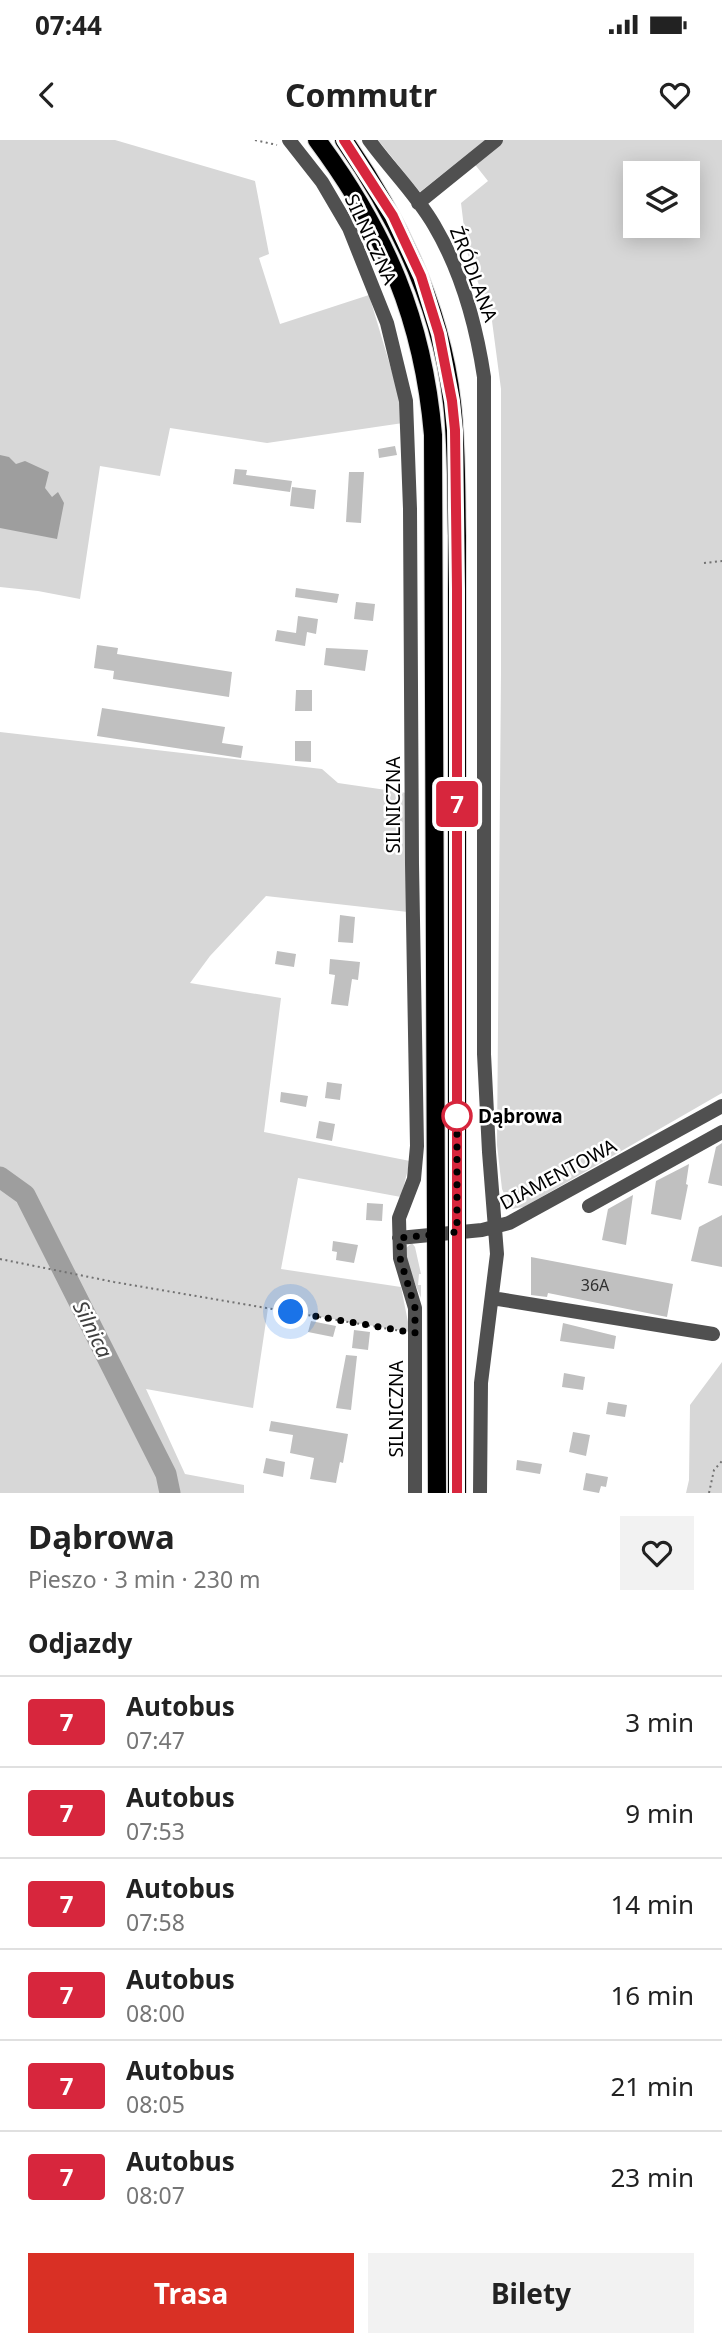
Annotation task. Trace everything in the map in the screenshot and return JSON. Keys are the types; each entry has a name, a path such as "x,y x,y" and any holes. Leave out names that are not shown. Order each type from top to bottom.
{"main road":[{"path":"317,140 371,220 396,273 408,303 422,355 431,409 435,482 437,1493"},
{"path":"344,140 393,216 421,276 439,334 452,401 457,536 457,1493"}],"street":[{"name":"ŹRÓDLANA","path":"369,140 434,226 466,295 478,335 484,377 484,1054 498,1254 481,1382 480,1493"},
{"path":"418,202 496,140"},
{"name":"SILNICZNA","path":"292,144 322,182 349,228 387,323 406,401 410,496 417,1146 414,1179 399,1218 400,1258 415,1308 415,1493"},
{"name":"DIAMENTOWA","path":"400,1238 497,1228 722,1106"},
{"path":"589,1206 722,1132"},
{"path":"644,1149 655,1169"},
{"path":"492,1298 713,1334"}],"path":[{"path":"255,140 292,144"},
{"path":"704,563 722,561"},
{"path":"0,1259 126,1284 415,1333"},
{"path":"709,1493 714,1470 722,1461"}],"shaded area":[{"path":"0,140 115,140 255,181 269,254 259,258 280,324 369,295 401,402 403,423 267,443 170,428 160,476 100,466 80,599 0,587"},
{"path":"378,140 485,140 420,192"},
{"path":"497,140 722,140 722,1093 524,1207 511,1209 502,1189 497,1145 501,389 492,321 467,252 461,203 488,181 473,162"},
{"path":"0,455 9,457 16,464 25,461 49,472 45,488 52,497 58,492 64,503 57,539 0,528"},
{"path":"0,732 322,769 338,783 407,793 408,912 266,896 210,956 190,983 281,998 264,1132 410,1161 401,1197 298,1178 281,1269 401,1287 410,1332 268,1308 253,1408 146,1389 185,1474 244,1485 244,1493 0,1493"},
{"path":"412,1243 421,1274 418,1285 421,1285 421,1298 407,1264 406,1248"},
{"path":"722,1362 722,1493 686,1493 689,1480 690,1405"}],"building":[{"path":"395,446 397,455 379,458 378,449"},
{"path":"235,469 247,470 246,475 292,481 290,492 233,484"},
{"path":"349,472 364,472 361,523 346,522"},
{"path":"292,487 316,490 314,509 290,506"},
{"path":"296,588 339,594 337,603 295,597"},
{"path":"356,602 375,604 373,621 354,619"},
{"path":"298,616 318,619 316,634 307,632 305,646 275,641 277,630 296,633"},
{"path":"97,645 118,648 117,654 232,672 229,697 113,679 114,671 94,668"},
{"path":"326,648 368,650 365,671 324,665"},
{"path":"296,690 312,690 312,711 295,711"},
{"path":"102,708 225,727 222,743 243,746 241,758 97,736"},
{"path":"295,741 311,741 311,762 295,761"},
{"path":"340,915 355,917 353,943 338,942"},
{"path":"277,951 296,954 294,967 275,964"},
{"path":"330,959 360,962 358,980 352,979 348,1006 331,1004 335,975 329,974"},
{"path":"327,1082 342,1084 340,1100 325,1098"},
{"path":"281,1092 308,1096 306,1107 280,1102"},
{"path":"319,1121 335,1124 332,1141 316,1138"},
{"path":"722,1143 722,1186 708,1183 716,1147"},
{"path":"689,1164 681,1220 651,1214 656,1181"},
{"path":"633,1195 626,1245 602,1240 608,1209"},
{"path":"367,1203 383,1204 382,1221 366,1220"},
{"path":"722,1215 722,1267 691,1261 699,1227"},
{"path":"333,1241 358,1245 354,1263 336,1260 337,1252 332,1251"},
{"path":"531,1257 673,1284 667,1317 548,1293 547,1297 531,1295"},
{"path":"311,1321 336,1326 333,1337 308,1332"},
{"path":"563,1323 616,1336 614,1349 560,1341"},
{"path":"354,1330 370,1332 368,1350 352,1348"},
{"path":"346,1355 357,1356 351,1410 336,1408"},
{"path":"564,1373 585,1377 583,1390 562,1387"},
{"path":"608,1402 627,1405 625,1417 606,1414"},
{"path":"271,1421 348,1434 336,1483 310,1479 314,1458 290,1453 293,1435 269,1431"},
{"path":"573,1432 590,1435 586,1456 569,1452"},
{"path":"266,1458 285,1462 283,1477 263,1473"},
{"path":"517,1460 542,1464 540,1474 516,1470"},
{"path":"586,1473 608,1477 606,1487 601,1486 599,1493 583,1490"}],"waterway":[{"name":"Silnica","path":"0,1177 25,1195 166,1474 170,1493"}],"bus line":[{"name":"7","path":"344,140 393,216 421,276 439,334 455,430 457,1493"}],"place":[{"name":"Dąbrowa","path":"457,1116"}],"route":[{"path":"291,1312 415,1333 415,1308 400,1258 400,1238 457,1232 457,1116"}]}
